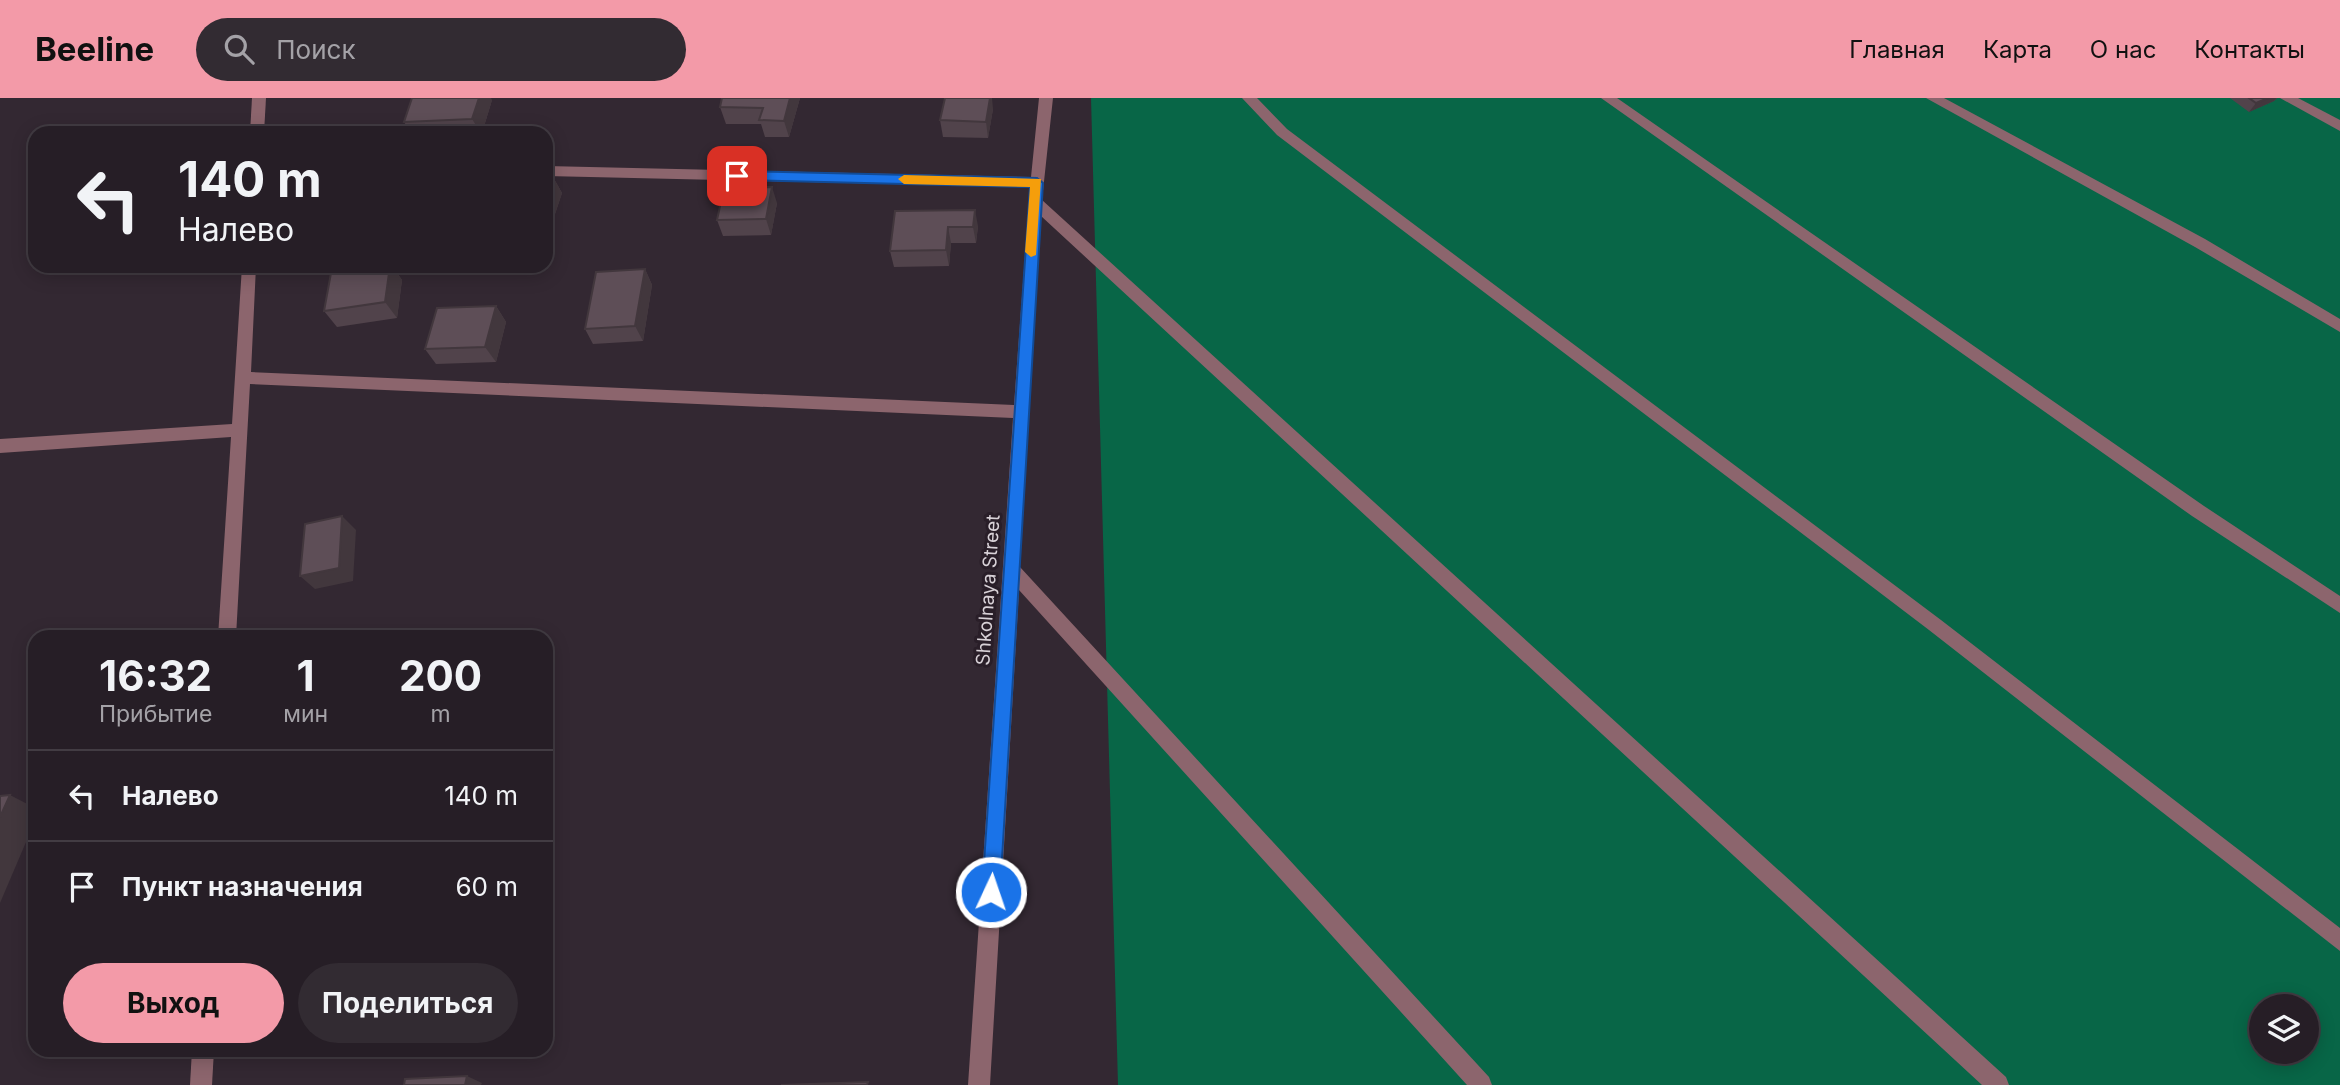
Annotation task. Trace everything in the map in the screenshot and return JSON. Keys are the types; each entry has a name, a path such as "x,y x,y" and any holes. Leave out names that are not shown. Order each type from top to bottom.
{"street":[{"path":"257,126 259,98"},
{"name":"Shkolnaya Street","path":"979,1085 1010,569 1035,202 1046,98"},
{"path":"1249,98 1282,132 1935,625 2340,941"},
{"path":"1608,98 2198,511 2340,605"},
{"path":"1933,98 2200,243 2340,326"},
{"path":"2287,98 2340,126"},
{"path":"553,171 1037,183"},
{"path":"1035,202 1998,1085"},
{"path":"227,630 249,273"},
{"path":"242,378 1021,412"},
{"path":"0,446 239,430"},
{"path":"1010,569 1481,1085"},
{"path":"201,1085 203,1057"}],"green space":[{"path":"1091,98 2340,98 2340,1085 1118,1085"}],"building":[{"path":"412,98 479,98 472,119 404,122"},
{"path":"722,98 790,98 784,121 759,120 763,108 720,107"},
{"path":"945,98 990,98 986,122 940,120"},
{"path":"2249,98 2268,98 2256,103"},
{"path":"772,187 766,219 717,220 724,188"},
{"path":"975,210 973,227 948,227 946,250 890,251 895,211"},
{"path":"645,269 635,326 585,329 596,272"},
{"path":"331,273 389,273 385,302 324,311"},
{"path":"496,306 485,347 425,349 437,308"},
{"path":"342,516 339,568 300,576 305,524"},
{"path":"10,795 0,817 0,796"},
{"path":"467,1076 465,1085 404,1085 405,1079"},
{"path":"868,1082 867,1085 781,1085"}],"slow traffic":[{"path":"904,179 1037,183 1031,252"}],"route":[{"path":"737,176 1037,183 991,892"}]}
